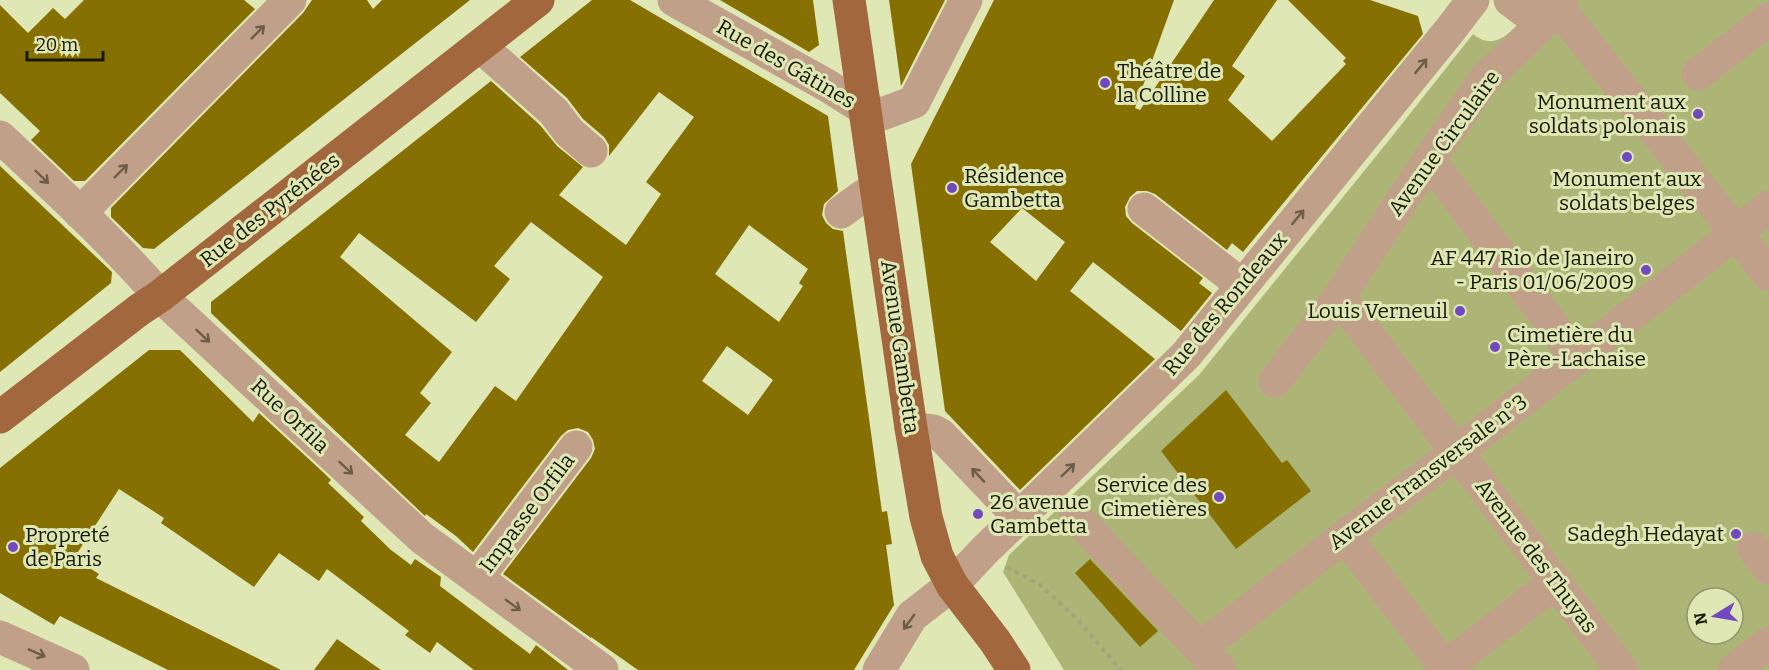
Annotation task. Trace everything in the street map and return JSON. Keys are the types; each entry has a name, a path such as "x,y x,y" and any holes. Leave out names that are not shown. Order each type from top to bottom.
{"main road":[{"name":"Rue des Pyrénées","path":"0,417 160,296 538,0"},
{"name":"Avenue Gambetta","path":"849,0 926,517 937,556 952,585 1014,670"}],"street":[{"path":"80,213 290,0"},
{"name":"Rue des Gâtines","path":"674,0 828,86 866,110"},
{"path":"866,110 882,114 914,102 966,0"},
{"name":"Rue des Rondeaux","path":"879,670 912,616 952,585 1186,355 1473,0"},
{"path":"1510,0 1554,10 1769,275"},
{"name":"Avenue Circulaire","path":"1339,297 1429,159 1485,79 1554,10"},
{"path":"1698,74 1769,19"},
{"path":"480,45 554,112 569,132 591,151"},
{"name":"Rue Orfila","path":"0,136 80,213 160,296 422,538 590,667"},
{"path":"1429,159 1577,358"},
{"name":"Avenue Transversale n°3","path":"1210,659 1345,536 1458,451 1769,207"},
{"path":"1144,209 1242,285"},
{"path":"1275,381 1339,297"},
{"name":"Avenue des Thuyas","path":"1339,297 1622,670"},
{"path":"911,428 934,431 941,435 1019,517"},
{"name":"Impasse Orfila","path":"477,578 576,447"},
{"path":"1076,517 1210,659"},
{"path":"1345,536 1445,669 1555,582"},
{"path":"0,637 73,670"},
{"path":"1734,670 1769,643"}],"path":[{"path":"1005,566 1039,584 1077,619 1121,670"}],"green space":[{"name":"Cimetière du Père-Lachaise","path":"1537,0 1769,0 1769,670 1064,670 1003,572 1009,555 1199,375 1473,34 1483,40 1492,41 1510,33"}],"building":[{"path":"84,0 244,0 255,9 85,181 74,181 31,140 40,131 0,93 0,5 28,33 53,8 65,19"},
{"path":"312,0 367,0 373,9 382,0 470,0 154,249 143,248 111,217 111,208 303,13"},
{"path":"592,0 630,0 828,116 838,191 824,204 822,215 833,229 843,231 882,512 887,511 892,544 886,545 894,605 854,670 638,670 503,574 591,458 595,449 588,432 578,428 568,430 561,436 473,552 456,536 426,514 425,516 211,313 211,302 491,81 540,125 557,146 583,167 559,195 626,245 661,194 646,182 694,117 659,92 609,156 609,145 604,137 583,119 567,98 520,57","holes":["531,222 603,277 516,401 495,386 439,462 405,435 431,403 420,393 452,352 340,257 359,233 476,322 510,279 494,266","749,225 808,269 799,283 803,286 779,322 715,274","727,346 773,380 748,415 702,381"]},
{"path":"720,0 813,0 819,45 809,52"},
{"path":"889,0 945,0 901,86 893,28"},
{"path":"994,0 1174,0 1135,108 1140,110 1214,0 1277,0 1232,66 1245,76 1228,100 1272,141 1346,64 1343,61 1346,58 1288,0 1370,0 1418,16 1423,34 1243,252 1232,243 1227,250 1155,194 1137,191 1130,197 1125,207 1126,216 1203,278 1199,283 1212,293 1181,331 1093,262 1070,291 1155,359 1020,490 945,411 911,164","holes":["1022,208 1065,242 1036,281 990,242"]},
{"path":"0,166 112,272 111,283 0,372"},
{"path":"149,350 180,350 253,422 259,413 325,474 331,480 328,483 364,517 361,521 391,550 411,565 415,559 441,577 440,586 530,654 536,645 568,670 474,670 437,642 430,653 405,635 409,631 327,569 319,581 279,553 254,587 161,523 164,518 119,489 74,558 99,574 96,578 281,670 168,670 60,616 54,625 0,593 0,468"},
{"name":"Service des Cimetières","path":"1226,390 1282,463 1287,460 1311,491 1236,549 1161,451"},
{"path":"1090,559 1158,631 1140,647 1075,573"},
{"path":"337,639 381,670 314,670"}],"place":[{"name":"Théâtre de la Colline","path":"1105,83"},
{"name":"Monument aux soldats polonais","path":"1698,114"},
{"name":"Monument aux soldats belges","path":"1627,157"},
{"name":"Résidence Gambetta","path":"952,188"},
{"name":"AF 447 Rio de Janeiro - Paris 01/06/2009","path":"1646,270"},
{"name":"Louis Verneuil","path":"1460,311"},
{"name":"Cimetière du Père-Lachaise","path":"1495,347"},
{"name":"Service des Cimetières","path":"1219,497"},
{"name":"26 avenue Gambetta","path":"978,514"},
{"name":"Sadegh Hedayat","path":"1736,534"},
{"name":"Propreté de Paris","path":"13,547"}]}
